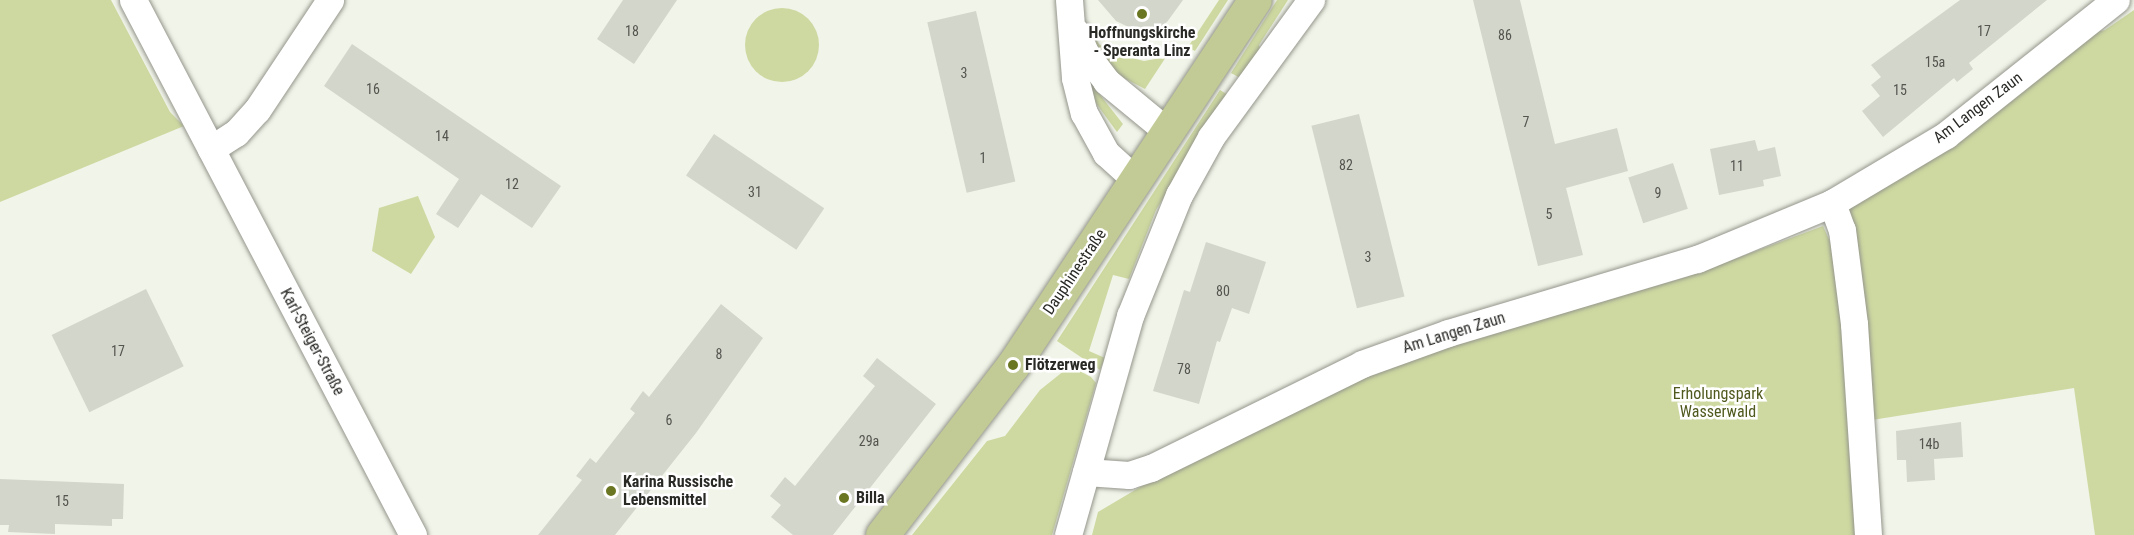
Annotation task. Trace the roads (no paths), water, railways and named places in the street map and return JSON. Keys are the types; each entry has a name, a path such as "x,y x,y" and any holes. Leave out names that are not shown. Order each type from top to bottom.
{"main road":[{"name":"Dauphinestraße","path":"882,535 1013,365 1169,133 1255,0"}],"street":[{"name":"Karl-Steiger-Straße","path":"133,0 413,535"},
{"path":"211,149 236,133 257,110 330,0"},
{"path":"1068,535 1130,316 1179,195 1211,137 1311,0"},
{"name":"Am Langen Zaun","path":"1086,472 1129,475 1151,468 1362,364 1448,333 1697,259 1835,211 1946,135 2116,0"},
{"path":"1070,10 1086,54 1106,81 1169,133"},
{"path":"1070,10 1075,78 1084,113 1106,153 1137,181"},
{"path":"1835,211 1854,324 1868,535"}],"place":[{"name":"Hoffnungskirche - Speranta Linz","path":"1142,14"},
{"name":"Flötzerweg","path":"1013,365"},
{"name":"Karina Russische Lebensmittel","path":"611,491"},
{"name":"Billa","path":"844,498"}],"park label":[{"name":"Erholungspark Wasserwald","path":"1718,403"}]}
